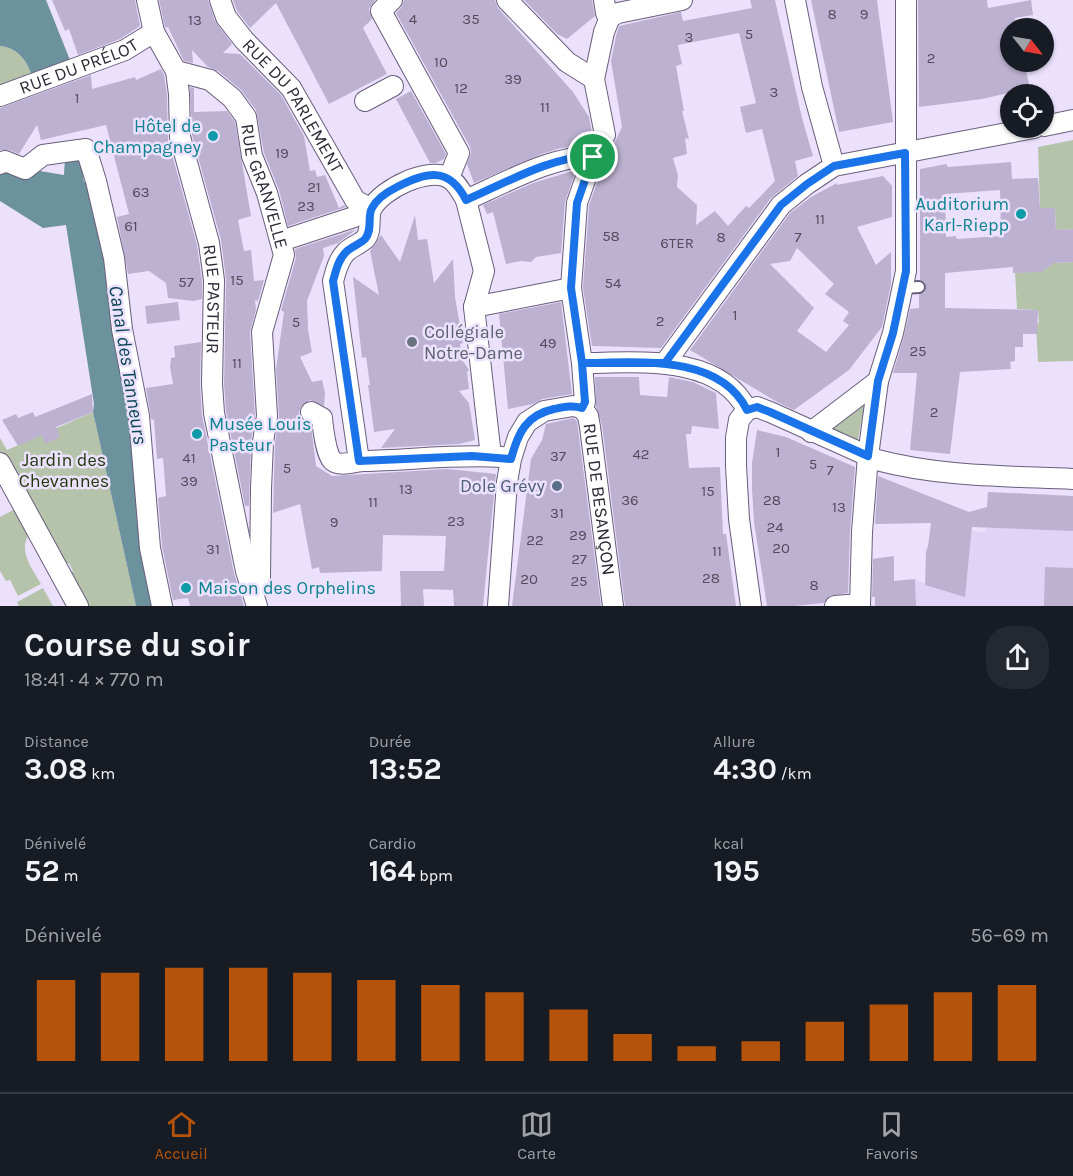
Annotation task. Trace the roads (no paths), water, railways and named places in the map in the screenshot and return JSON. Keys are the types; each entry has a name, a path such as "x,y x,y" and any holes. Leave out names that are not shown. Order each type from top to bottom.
{"street":[{"name":"RUE PASTEUR","path":"147,0 154,32 176,71 180,137 209,243 214,280 212,384 214,413 246,572 255,596"},
{"name":"RUE DU PARLEMENT","path":"220,0 226,17 244,40 291,88 354,200 371,209"},
{"path":"392,0 381,11 459,153 449,178"},
{"path":"507,0 567,62 594,79 607,8 618,13 682,0"},
{"path":"795,0 812,87 834,166"},
{"path":"836,606 860,605 862,532 868,456 878,381 893,333 911,288 906,271 900,2"},
{"name":"RUE DU PRÉLOT","path":"0,96 125,50 154,32"},
{"name":"RUE GRANVELLE","path":"176,71 210,80 232,98 246,117 252,156 267,193 284,255 261,332 267,416 263,442 261,489 261,578 255,596"},
{"name":"RUE DE BESANÇON","path":"594,79 605,135 593,157 577,203 571,288 582,363 585,402 582,408 588,416 590,427 613,606"},
{"path":"365,101 393,86"},
{"path":"1054,124 1073,120"},
{"path":"665,363 781,205 807,184 834,166 1000,135"},
{"path":"0,164 5,161 25,169 43,155 86,149 114,258 122,328 140,416 150,548 162,606"},
{"path":"466,200 529,172 583,156 593,157"},
{"path":"281,241 354,217 371,209 383,195 408,181 424,175 449,178 466,200 484,272 474,307 491,456"},
{"path":"359,461 333,281 337,266 346,252 365,238 368,233 371,209"},
{"path":"474,307 571,288"},
{"path":"582,363 665,363 692,368 729,386 741,398 747,410"},
{"path":"811,432 878,381"},
{"path":"498,606 511,459 518,436 527,422 544,411 567,406 582,408"},
{"path":"751,606 739,519 736,466 736,438 739,420 747,410 757,407 868,456 893,464 963,474 1073,478"},
{"path":"311,412 321,418 331,460 338,464 359,461 491,456 511,459"},
{"path":"0,463 78,606"}],"place":[{"name":"Hôtel de Champagney","path":"213,136"},
{"name":"Auditorium Karl-Riepp","path":"1021,214"},
{"name":"Collégiale Notre-Dame","path":"412,342"},
{"name":"Musée Louis Pasteur","path":"197,434"},
{"name":"Dole Grévy","path":"557,486"},
{"name":"Maison des Orphelins","path":"186,588"}],"water label":[{"name":"Canal des Tanneurs","path":"128,365"}],"park label":[{"name":"Jardin des Chevannes","path":"64,470"}]}
